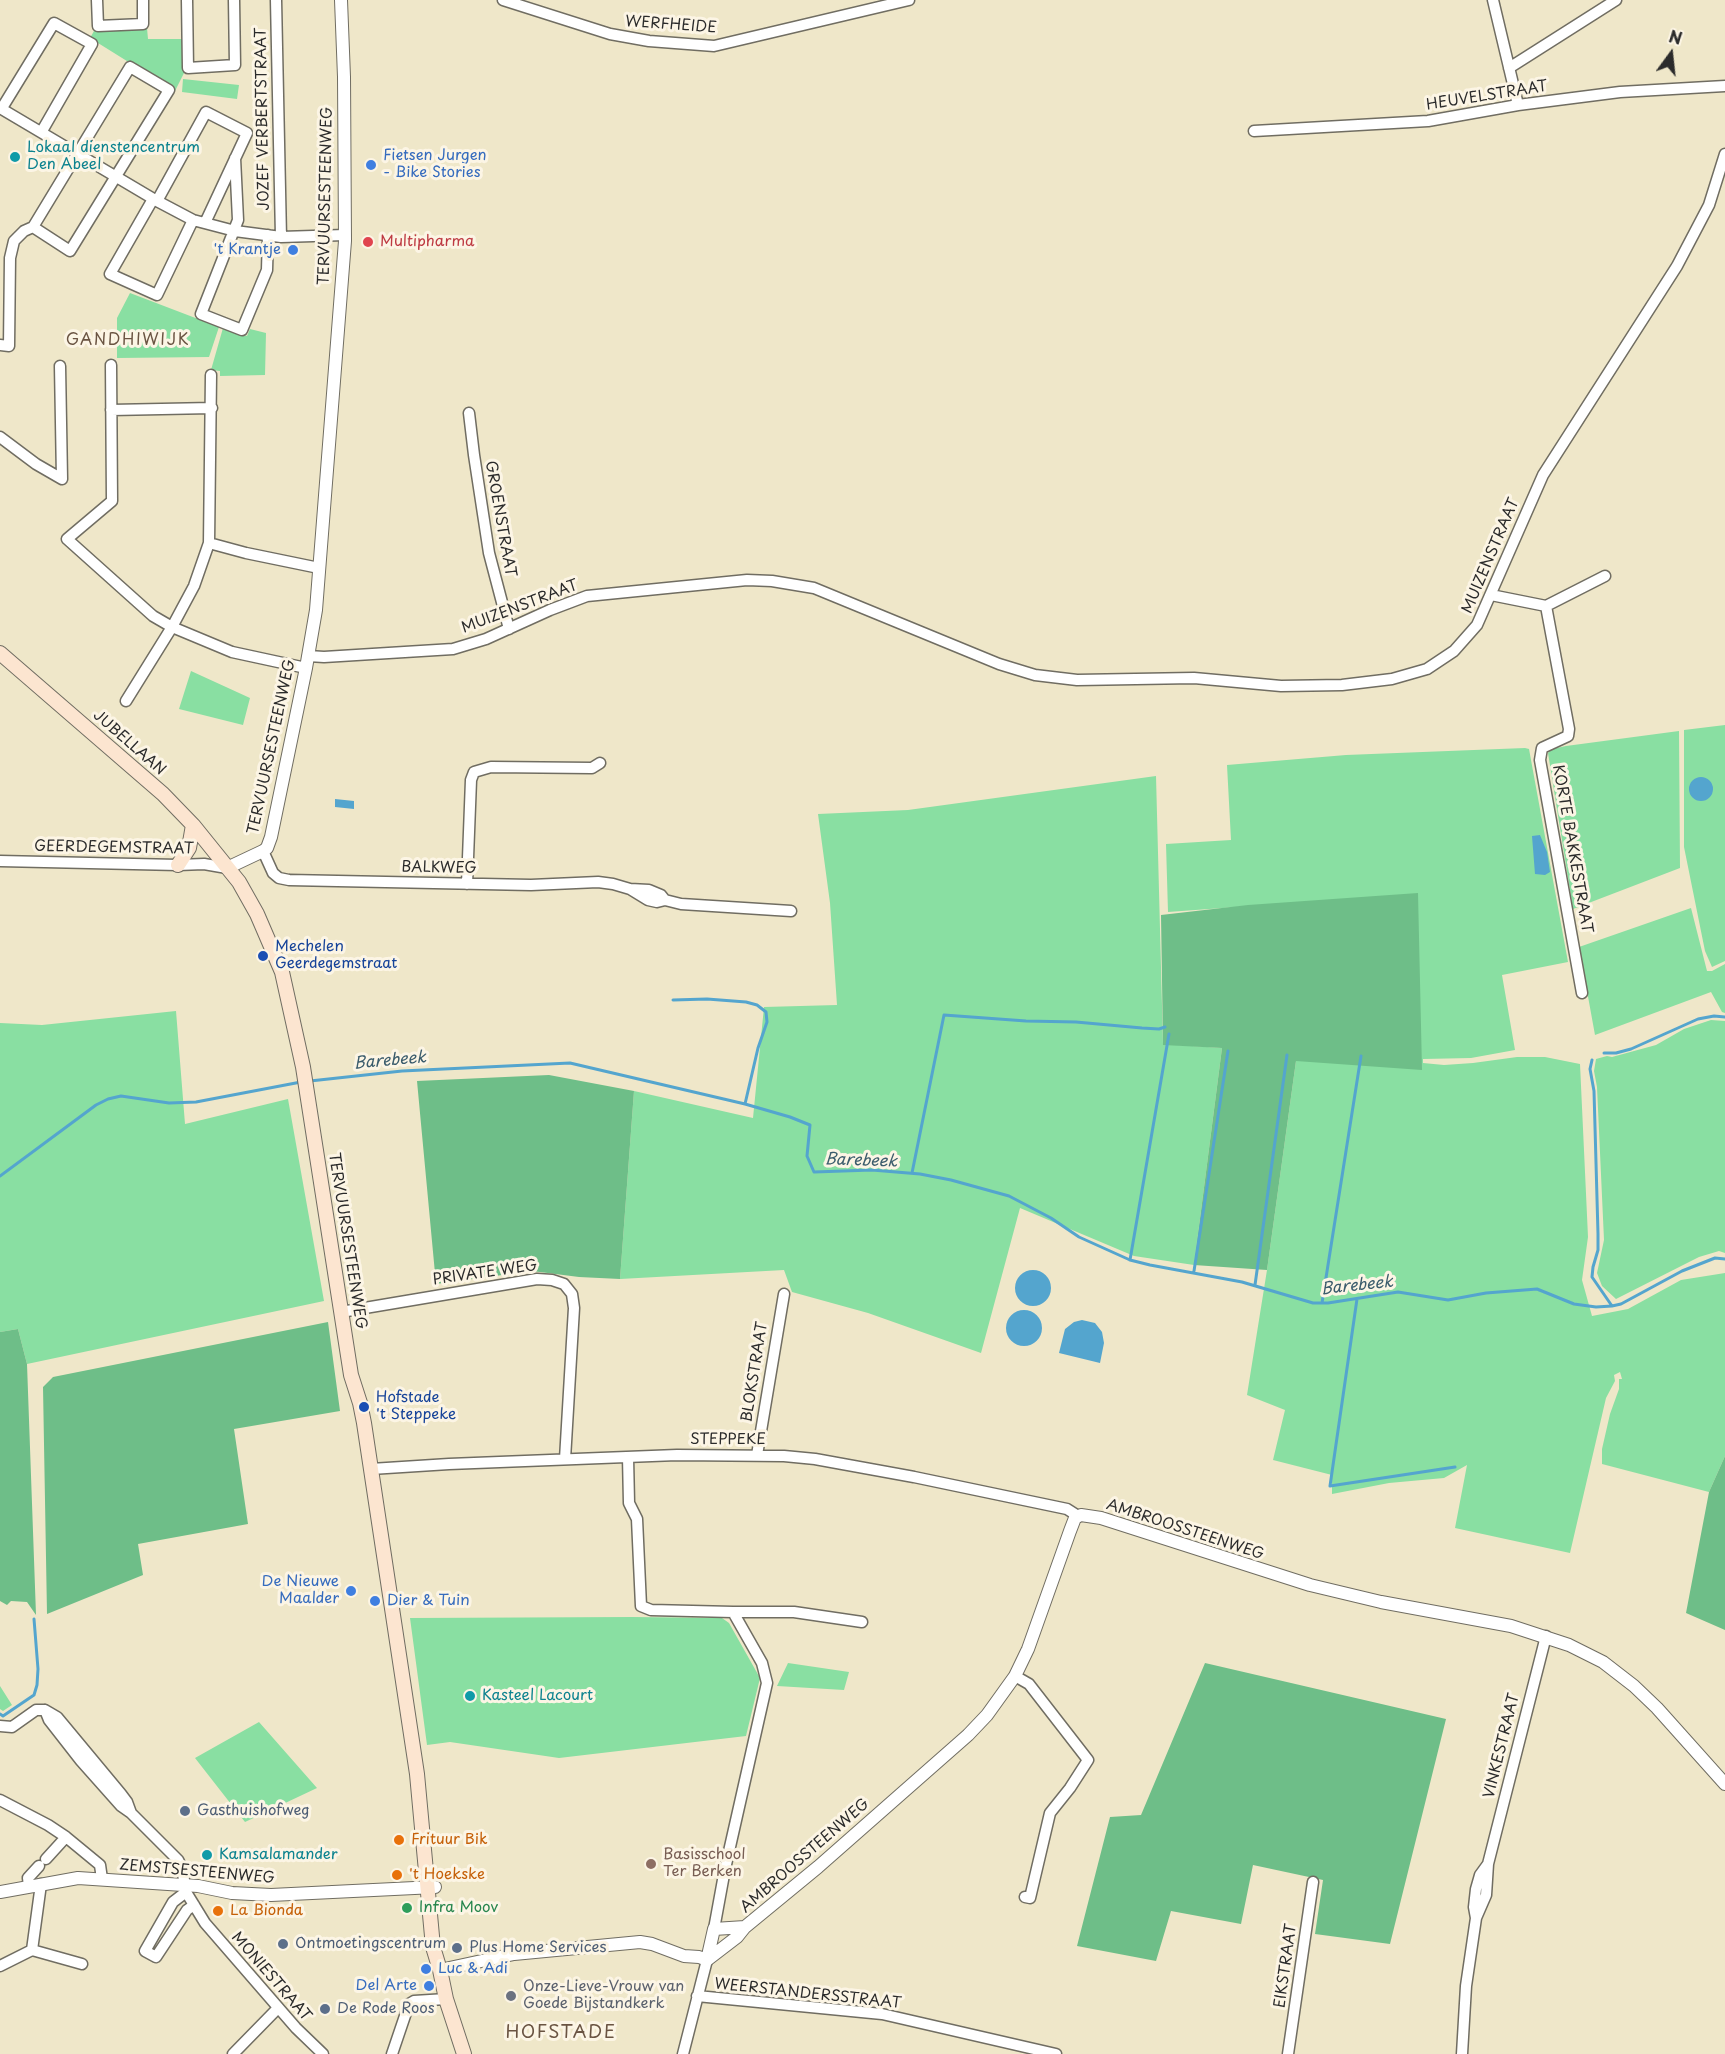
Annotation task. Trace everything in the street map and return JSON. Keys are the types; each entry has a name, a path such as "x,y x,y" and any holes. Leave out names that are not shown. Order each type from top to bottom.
{"main road":[{"name":"JUBELLAAN","path":"0,653 163,794 193,825 227,868"},
{"path":"178,866 190,844 193,825"},
{"name":"TERVUURSESTEENWEG","path":"227,868 239,882 257,914 282,972 303,1067 351,1375 360,1402 371,1468 417,1774 431,1887 433,1947 446,1999 464,2054"}],"street":[{"path":"97,0 98,26 143,24 143,0"},
{"path":"187,0 188,68 235,65 234,0"},
{"name":"JOZEF VERBERTSTRAAT","path":"276,0 280,237"},
{"name":"TERVUURSESTEENWEG","path":"227,868 263,851 267,848 271,837 316,610 345,235 341,0"},
{"name":"WERFHEIDE","path":"503,0 610,34 649,41 714,46 909,0"},
{"path":"1493,0 1518,105"},
{"path":"1509,68 1616,0"},
{"path":"42,131 92,44 54,23 1,108 155,200 194,220 235,231 268,236 345,235"},
{"path":"0,345 9,346 10,258 14,241 24,231 33,227 130,67 169,90 70,251 33,227"},
{"name":"HEUVELSTRAAT","path":"1254,131 1428,121 1518,105 1620,92 1725,86"},
{"name":"JOZEF VERBERTSTRAAT","path":"194,220 157,295 110,274 206,112 247,133 205,223"},
{"name":"MUIZENSTRAAT","path":"111,410 112,501 67,539 153,616 172,627 232,652 307,662 324,657 453,649 587,596 728,581 772,581 813,588 999,664 1035,675 1077,680 1194,678 1281,686 1342,685 1392,679 1427,669 1454,651 1477,626 1543,475 1677,266 1709,205 1725,154"},
{"name":"JOZEF VERBERTSTRAAT","path":"235,158 238,220 201,314 242,330 267,270 268,236"},
{"path":"111,365 111,410 212,408"},
{"path":"0,437 36,464 62,479 60,366"},
{"path":"126,701 172,627 194,586 209,543 212,375"},
{"name":"GROENSTRAAT","path":"470,413 489,553 508,629"},
{"path":"209,543 319,568"},
{"path":"1491,595 1546,606 1605,576"},
{"name":"KORTE BAKKESTRAAT","path":"1546,606 1569,736 1542,748 1540,760 1582,993"},
{"path":"467,884 471,780 474,772 491,767 592,768 600,763"},
{"name":"BALKWEG","path":"263,851 273,873 279,878 289,880 531,885 598,882 630,889 648,900 657,902 665,900 681,904 791,911"},
{"name":"GEERDEGEMSTRAAT","path":"0,861 178,866 204,864 227,868"},
{"name":"PRIVATE WEG","path":"341,1312 537,1279 564,1284 572,1294 574,1308 565,1459"},
{"name":"BLOKSTRAAT","path":"757,1455 784,1294"},
{"name":"STEPPEKE","path":"371,1468 565,1459 757,1455 815,1459 857,1466 1067,1509 1078,1516"},
{"path":"628,1457 629,1503 637,1518 641,1606 651,1610 794,1612 862,1622"},
{"name":"AMBROOSSTEENWEG","path":"706,1960 737,1937 745,1927 802,1881 968,1735 996,1704 1016,1676 1035,1632 1070,1531 1078,1516 1089,1515 1101,1518 1310,1585 1381,1602 1511,1626 1546,1636 1603,1662 1634,1686 1657,1708 1725,1784"},
{"path":"682,2054 714,1929 725,1869 767,1683 762,1663 733,1612"},
{"name":"VINKESTRAAT","path":"1462,2054 1466,1986 1476,1918 1474,1907 1476,1889 1480,1875 1488,1864 1546,1636"},
{"path":"1016,1676 1029,1684 1088,1760 1050,1813 1030,1898 1025,1897"},
{"path":"0,1726 12,1727 36,1710 45,1710 49,1720 60,1728 107,1785 121,1806 178,1860 183,1868 185,1888 173,1902 145,1952 156,1957 187,1910 194,1905"},
{"path":"0,1800 48,1825 66,1838 100,1865 102,1879"},
{"path":"32,1950 35,1885 28,1878 66,1838"},
{"name":"ZEMSTSESTEENWEG","path":"0,1892 78,1878 185,1888 209,1887 232,1893 271,1895 431,1887"},
{"name":"EIKSTRAAT","path":"1288,2054 1313,1882"},
{"name":"MONIESTRAAT","path":"185,1888 205,1923 278,2008 323,2054"},
{"name":"AMBROOSSTEENWEG","path":"714,1929 745,1927"},
{"path":"440,1970 514,1954 640,1942 684,1956 706,1960"},
{"path":"0,1966 32,1950 81,1964"},
{"name":"WEERSTANDERSSTRAAT","path":"697,1996 882,2014 1056,2054"},
{"path":"392,2054 409,2004 414,2001 446,1999"},
{"path":"233,2054 278,2008"}],"green space":[{"path":"147,28 148,39 184,39 185,71 175,91 90,38 94,31"},
{"path":"183,79 239,85 237,99 182,92"},
{"path":"130,293 219,327 209,357 117,358 117,318"},
{"path":"223,328 247,336 250,329 266,333 265,375 220,376 220,371 211,370"},
{"path":"191,671 250,698 243,725 179,709"},
{"path":"1725,725 1725,961 1712,967 1705,951 1684,847 1684,730"},
{"path":"1679,731 1680,868 1573,909 1548,753 1552,749 1566,746"},
{"path":"1529,749 1568,962 1502,975 1515,1050 1471,1058 1423,1059 1423,1063 1444,1065 1517,1057 1545,1057 1580,1064 1588,1237 1582,1280 1592,1316 1628,1309 1681,1280 1725,1273 1725,1456 1709,1492 1602,1464 1602,1449 1610,1414 1619,1389 1619,1379 1622,1379 1620,1372 1614,1375 1615,1381 1606,1398 1570,1553 1455,1528 1467,1465 1444,1478 1389,1483 1332,1494 1332,1475 1273,1460 1285,1410 1247,1395 1296,1061 1360,898 1168,912 1166,844 1231,840 1227,765 1346,755"},
{"path":"1156,776 1163,1044 1222,1048 1194,1265 1134,1256 1020,1208 981,1353 868,1313 792,1292 784,1270 620,1279 634,1091 753,1118 764,1007 837,1005 830,903 818,814 908,810"},
{"path":"1418,893 1422,1070 1296,1061 1267,1270 1194,1265 1222,1048 1163,1045 1161,915 1248,905"},
{"path":"1691,908 1707,971 1712,971 1725,964 1725,1013 1722,1012 1711,992 1595,1035 1579,947"},
{"path":"176,1011 185,1124 288,1099 324,1301 27,1364 18,1329 0,1332 0,1023 42,1025"},
{"path":"1711,1020 1725,1021 1725,1253 1719,1251 1699,1257 1616,1299 1602,1286 1597,1273 1604,1240 1597,1087 1594,1071 1596,1059 1656,1045 1684,1029"},
{"path":"549,1075 634,1091 620,1279 532,1271 436,1284 417,1081"},
{"path":"328,1322 340,1411 234,1429 248,1524 138,1544 143,1575 47,1614 43,1387 53,1377"},
{"path":"18,1329 27,1364 36,1615 27,1602 11,1601 7,1605 0,1601 0,1332"},
{"path":"1725,1456 1725,1630 1686,1613 1709,1492"},
{"path":"410,1618 722,1618 729,1623 760,1678 746,1736 559,1758 450,1742 427,1745"},
{"path":"788,1663 849,1672 844,1690 777,1686"},
{"path":"1205,1663 1446,1719 1390,1944 1315,1934 1323,1880 1253,1865 1241,1924 1171,1911 1156,1961 1077,1946 1110,1817 1141,1815"},
{"path":"0,1686 12,1705 3,1711 0,1709"},
{"path":"259,1722 317,1788 245,1822 195,1758"}],"water":[{"path":"1701,777 1706,778 1712,784 1712,794 1706,800 1701,801 1696,800 1690,794 1689,789 1690,784 1696,778"},
{"path":"335,799 354,801 354,809 335,807"},
{"path":"1540,835 1547,852 1550,872 1545,875 1535,874 1532,836"},
{"path":"1033,1270 1046,1275 1051,1288 1046,1301 1033,1306 1020,1301 1015,1288 1020,1275"},
{"path":"1024,1310 1037,1315 1042,1328 1037,1341 1024,1346 1011,1341 1006,1328 1011,1315"},
{"path":"1082,1320 1095,1323 1102,1332 1104,1343 1100,1363 1059,1353 1065,1329 1074,1322"}],"waterway":[{"path":"673,1000 707,999 746,1002 757,1005 766,1012 767,1022 758,1048 745,1104"},
{"path":"912,1173 944,1015 1159,1029 1165,1027"},
{"path":"1604,1053 1631,1049 1698,1019 1714,1016 1725,1017"},
{"path":"1130,1260 1169,1034"},
{"path":"1194,1271 1228,1051"},
{"path":"1255,1285 1287,1055"},
{"path":"1322,1303 1361,1056"},
{"path":"1592,1060 1590,1069 1594,1091 1598,1234 1598,1250 1592,1277 1612,1306"},
{"name":"Barebeek","path":"310,1081 402,1071 570,1063 745,1104 810,1125 807,1156 814,1172 872,1170 920,1174 951,1180 1009,1196 1051,1218 1079,1237 1130,1260 1242,1282 1313,1303 1328,1303 1398,1292 1448,1300 1486,1293 1537,1289 1574,1304 1596,1307 1612,1306 1621,1304 1682,1271 1715,1258 1725,1259"},
{"name":"Barebeek","path":"0,1176 96,1105 108,1099 121,1096 169,1103 196,1102 301,1082"},
{"path":"1357,1299 1330,1486 1455,1467"},
{"path":"0,1714 3,1716 34,1695 38,1669 34,1619"}],"place":[{"name":"Lokaal dienstencentrum Den Abeel","path":"15,157"},
{"name":"Fietsen Jurgen - Bike Stories","path":"371,165"},
{"name":"Multipharma","path":"368,242"},
{"name":"'t Krantje","path":"293,250"},
{"name":"Mechelen Geerdegemstraat","path":"263,956"},
{"name":"Hofstade 't Steppeke","path":"364,1407"},
{"name":"De Nieuwe Maalder","path":"351,1591"},
{"name":"Dier & Tuin","path":"375,1601"},
{"name":"Kasteel Lacourt","path":"470,1696"},
{"name":"Gasthuishofweg","path":"185,1811"},
{"name":"Frituur Bik","path":"399,1840"},
{"name":"Kamsalamander","path":"207,1855"},
{"name":"Basisschool Ter Berken","path":"651,1864"},
{"name":"'t Hoekske","path":"397,1875"},
{"name":"Infra Moov","path":"407,1908"},
{"name":"La Bionda","path":"218,1911"},
{"name":"Ontmoetingscentrum","path":"283,1944"},
{"name":"Plus Home Services","path":"457,1948"},
{"name":"Luc & Adi","path":"426,1969"},
{"name":"Del Arte","path":"429,1986"},
{"name":"Onze-Lieve-Vrouw van Goede Bijstandkerk","path":"511,1996"},
{"name":"De Rode Roos","path":"325,2009"}],"district":[{"name":"GANDHIWIJK","path":"128,341"},
{"name":"HOFSTADE","path":"561,2033"}]}
